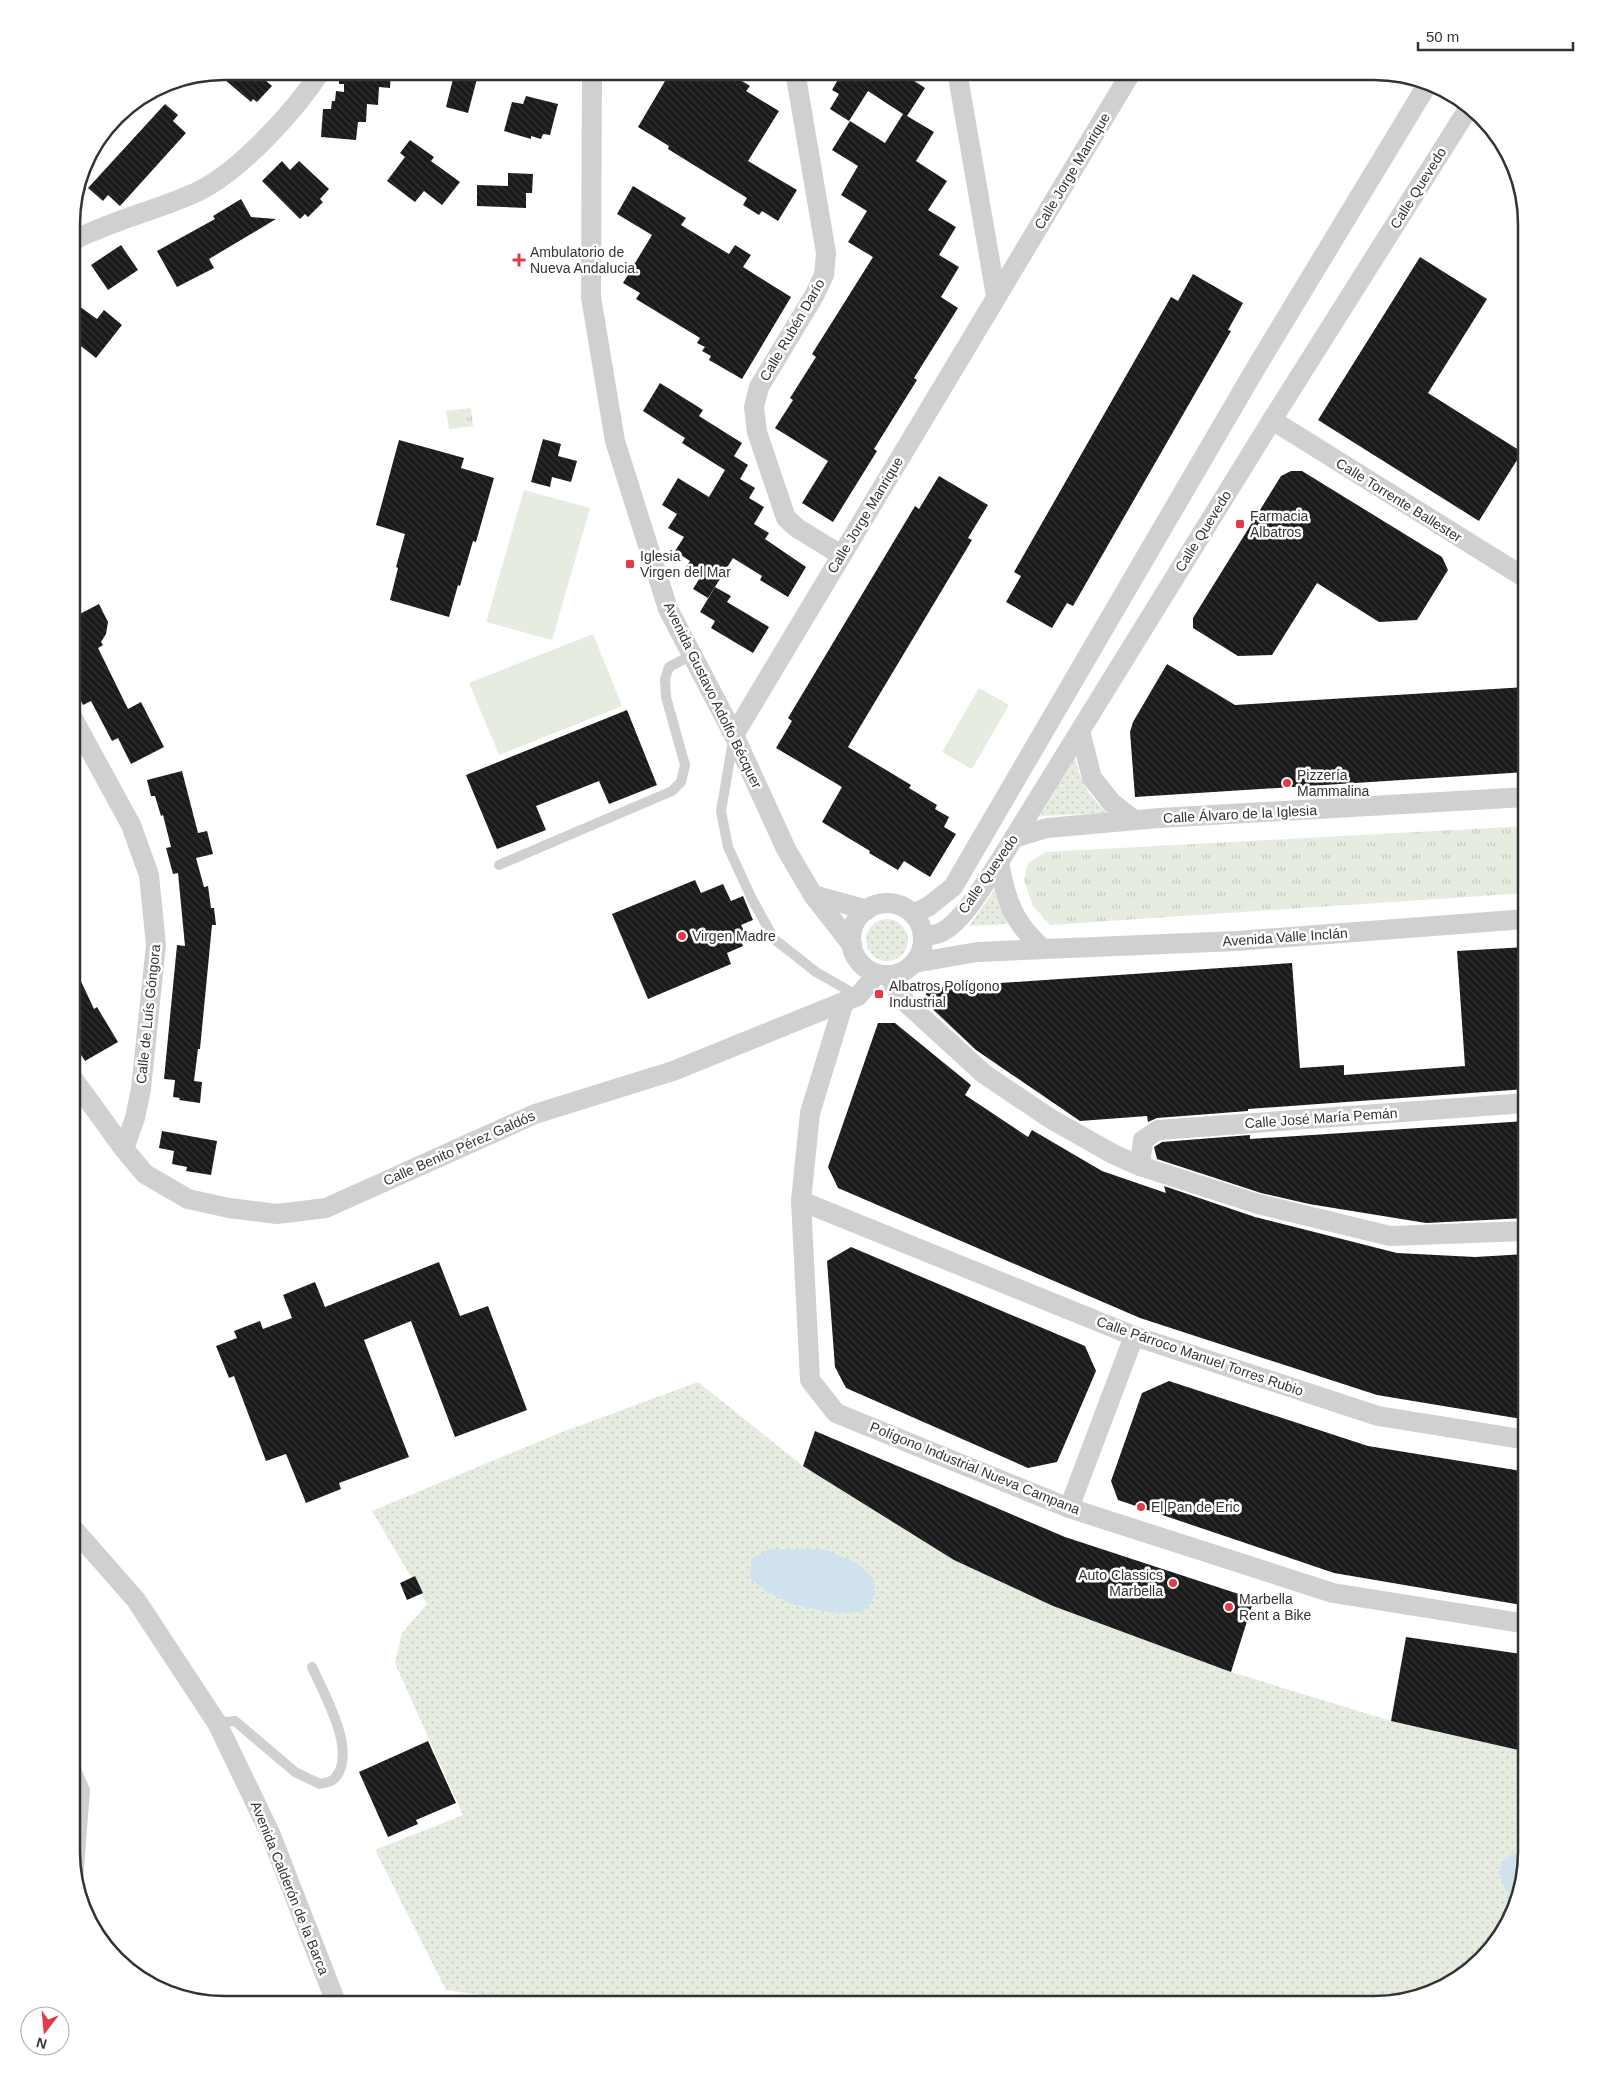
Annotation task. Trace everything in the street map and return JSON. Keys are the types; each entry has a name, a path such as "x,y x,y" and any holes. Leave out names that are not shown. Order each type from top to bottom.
{"street":[{"path":"80,237 121,219 199,190 229,171 261,142 308,90 314,80"},
{"name":"Avenida Gustavo Adolfo Bécquer","path":"592,80 591,297 615,441 668,608 734,735 786,849 813,895 852,946"},
{"name":"Calle Rubén Darío","path":"797,80 826,253 824,276 759,387 754,407 757,432 786,518 797,528 842,554"},
{"path":"959,80 996,296"},
{"name":"Calle Jorge Manrique","path":"734,735 1127,80"},
{"name":"Calle Quevedo","path":"913,914 929,906 953,887 1257,366 1424,89"},
{"name":"Calle Quevedo","path":"923,939 941,933 952,925 973,900 999,862 1272,420 1465,113"},
{"name":"Calle Torrente Ballester","path":"1272,420 1518,573"},
{"name":"Calle de Luís Góngora","path":"80,730 131,826 149,875 156,945 141,1089 135,1118 124,1149"},
{"path":"1080,731 1092,778 1112,802 1134,820"},
{"name":"Calle Álvaro de la Iglesia","path":"1014,838 1048,828 1134,820 1518,798"},
{"path":"999,862 1003,886 1011,910 1025,933 1042,949"},
{"path":"813,895 867,910"},
{"path":"891,904 903,907 913,914 920,924 923,939 922,948 910,968 900,973 883,974 867,969 859,961 852,946 853,929 858,918 867,910 878,905 891,904"},
{"name":"Avenida Valle Inclán","path":"914,963 977,952 1237,941 1518,920"},
{"name":"Avenida Valle Inclán","path":"923,939 977,952"},
{"path":"883,974 902,1000 984,1074 1051,1119 1113,1154 1140,1166 1258,1204 1390,1236 1518,1231"},
{"name":"Calle Benito Pérez Galdós","path":"80,1088 124,1149 145,1174 188,1199 229,1208 278,1214 326,1208 535,1114 673,1071 851,999 883,974"},
{"name":"Polígono Industrial Nueva Campana","path":"851,999 810,1113 801,1201 810,1380 836,1413 1070,1508 1333,1593 1518,1623"},
{"name":"Calle José María Pemán","path":"1140,1166 1143,1140 1158,1130 1518,1104"},
{"name":"Calle Párroco Manuel Torres Rubio","path":"801,1201 1134,1336 1378,1416 1518,1439"},
{"path":"1070,1508 1134,1336"},
{"name":"Avenida Calderón de la Barca","path":"80,1536 136,1600 217,1723 270,1833 333,1996"}],"lane":[{"path":"499,864 672,791 681,782 685,764 666,697 665,679 669,668 692,655"},
{"path":"734,735 721,811 728,847 752,899 774,939 851,999"},
{"path":"217,1723 235,1721 295,1772 320,1784 333,1780 343,1765 342,1736 312,1668"},
{"path":"80,1779 85,1790 80,1859"}],"green space":[{"path":"471,408 473,426 449,429 446,411"},
{"path":"524,490 590,508 552,640 486,622"},
{"path":"593,634 622,706 499,755 469,683"},
{"path":"979,688 1009,705 972,769 942,752"},
{"path":"1075,758 1086,788 1108,813 1040,816"},
{"path":"1518,826 1518,894 1050,925 1033,906 1024,880 1028,863 1046,852"},
{"path":"996,888 1008,924 969,926"},
{"path":"891,919 899,922 905,928 908,940 905,952 899,958 883,961 875,958 869,952 866,936 869,928 875,922"},
{"path":"698,1382 803,1466 1053,1606 1231,1672 1391,1721 1518,1750 1517,1871 1513,1889 1503,1916 1494,1932 1482,1947 1454,1972 1429,1985 1393,1995 490,1996 446,1990 375,1850 463,1815 395,1663 402,1633 427,1604 372,1511 557,1434"}],"water":[{"path":"771,1549 823,1549 857,1563 873,1578 875,1592 871,1604 860,1612 839,1614 791,1604 767,1592 750,1578 752,1558"},
{"path":"1518,1853 1517,1871 1511,1894 1506,1890 1499,1872 1504,1858"}],"building":[{"path":"225,80 265,80 272,86 257,102 253,99 251,102"},
{"path":"339,80 390,80 390,88 379,87 378,105 367,104 366,122 358,122 356,140 321,137 323,109 331,109 332,101 335,101 336,91 344,92 344,84 339,84"},
{"path":"453,80 477,80 468,113 446,107"},
{"path":"666,80 740,80 750,86 746,91 779,111 748,161 797,190 778,221 762,211 759,215 743,205 747,198 668,149 669,146 638,127"},
{"path":"838,80 913,80 925,88 907,116 934,132 916,161 947,181 928,210 956,227 939,255 959,267 941,297 958,308 914,378 917,380 874,449 877,451 833,522 802,503 828,461 775,428 793,400 790,398 816,357 812,354 873,257 848,242 867,211 841,195 858,166 832,150 850,121 885,143 903,114 868,91 849,121 830,109 839,94 832,90"},
{"path":"526,96 558,104 550,135 543,134 541,139 531,136 531,139 504,131 512,102 523,104"},
{"path":"165,104 178,115 173,121 186,133 120,206 108,195 103,201 88,188"},
{"path":"410,140 434,157 431,161 460,182 442,205 424,191 415,202 387,181 405,157 400,153"},
{"path":"282,161 290,170 299,161 329,189 320,199 323,202 308,217 305,214 300,219 262,181"},
{"path":"508,173 533,174 532,193 526,193 526,208 477,206 477,185 508,186"},
{"path":"633,186 686,218 681,225 729,254 735,245 751,255 743,267 791,297 742,379 709,360 711,356 702,351 705,347 697,343 700,338 636,299 640,293 623,283 652,235 617,214"},
{"path":"241,199 251,217 276,219 209,259 214,268 177,287 157,251 215,219 213,216"},
{"path":"121,245 138,270 108,290 91,265"},
{"path":"1420,257 1487,299 1428,393 1518,449 1518,458 1479,521 1318,420"},
{"path":"1193,274 1243,303 1228,330 1231,331 1073,606 1067,603 1052,628 1006,602 1021,576 1014,572 1171,297 1178,301"},
{"path":"80,307 97,319 104,310 122,325 96,358 80,345"},
{"path":"660,383 703,410 699,416 742,443 734,456 748,465 740,479 755,488 749,498 764,507 754,524 769,533 765,539 806,567 788,597 760,580 762,576 733,558 708,598 693,589 701,576 686,567 690,561 675,551 684,537 668,528 677,514 662,505 678,478 709,497 725,470 682,443 685,438 643,411"},
{"path":"543,439 561,444 558,456 577,461 571,482 552,477 550,487 531,482"},
{"path":"399,440 464,458 461,468 494,478 476,542 473,541 449,617 390,600 405,534 376,525"},
{"path":"1291,471 1302,471 1442,557 1448,570 1417,620 1379,622 1317,583 1272,655 1238,656 1193,628 1193,618 1281,476"},
{"path":"939,476 988,505 968,538 972,540 848,747 911,785 909,788 937,805 935,809 949,817 944,827 956,834 930,877 904,861 898,870 822,822 842,787 776,748 792,721 788,718 915,506 919,509"},
{"path":"715,587 731,596 727,602 769,627 753,653 711,628 715,621 700,612"},
{"path":"99,604 108,622 106,634 101,642 103,645 98,648 128,709 141,702 164,747 131,764 118,738 112,741 91,701 83,705 80,699 80,614"},
{"path":"1167,664 1235,705 1518,688 1518,773 1135,797 1130,732 1133,722"},
{"path":"627,710 657,785 609,804 599,781 536,806 546,830 497,849 466,775"},
{"path":"182,771 198,833 207,831 213,854 196,858 204,887 208,886 216,925 212,925 200,1049 198,1049 194,1081 202,1082 200,1103 179,1100 180,1098 173,1097 175,1080 164,1079 177,945 185,946 178,873 173,874 166,848 171,847 163,815 161,816 155,796 151,796 147,780"},
{"name":"Virgen Madre","path":"695,880 701,893 723,884 731,901 743,896 753,920 741,925 745,933 741,940 743,946 727,953 731,964 648,999 612,914"},
{"path":"1518,948 1518,1090 1248,1109 1248,1111 1157,1118 1148,1122 1147,1116 1080,1121 976,1050 923,1000 929,988 1292,963 1300,1068 1344,1065 1344,1075 1465,1066 1457,951"},
{"path":"80,979 94,1009 97,1007 118,1042 85,1061 80,1053"},
{"path":"878,1023 895,1023 971,1085 965,1095 1028,1137 1032,1130 1102,1171 1166,1193 1164,1186 1255,1217 1397,1253 1475,1257 1518,1255 1518,1418 1377,1395 1140,1318 838,1188 828,1167"},
{"path":"1518,1122 1518,1218 1426,1223 1309,1204 1261,1193 1157,1159 1154,1147 1162,1142 1250,1135 1250,1139"},
{"path":"162,1131 217,1141 211,1175 186,1171 187,1167 172,1164 174,1151 159,1148"},
{"path":"851,1247 1085,1346 1096,1371 1057,1462 1028,1468 846,1388 835,1367 827,1261"},
{"path":"439,1262 460,1316 488,1306 527,1410 455,1437 411,1321 364,1340 409,1457 339,1483 341,1489 306,1503 286,1454 266,1461 234,1376 229,1378 216,1346 237,1338 234,1331 260,1321 263,1329 292,1318 283,1295 315,1282 325,1307"},
{"path":"1169,1381 1368,1446 1518,1471 1518,1604 1334,1573 1118,1500 1111,1481 1142,1393"},
{"path":"815,1431 1065,1537 1254,1599 1231,1672 1053,1606 954,1560 803,1466"},
{"path":"415,1576 423,1593 407,1600 400,1583"},
{"path":"1406,1637 1518,1654 1518,1750 1391,1721"},
{"path":"428,1741 456,1803 416,1820 418,1824 388,1837 359,1772"}],"place":[{"name":"Ambulatorio de Nueva Andalucia.","path":"519,260"},
{"name":"Farmacia Albatros","path":"1240,524"},
{"name":"Iglesia Virgen del Mar","path":"630,564"},
{"name":"Pizzería Mammalina","path":"1287,783"},
{"name":"Virgen Madre","path":"682,936"},
{"name":"Albatros Polígono Industrial","path":"879,994"},
{"name":"El Pan de Eric","path":"1141,1507"},
{"name":"Auto Classics Marbella","path":"1173,1583"},
{"name":"Marbella Rent a Bike","path":"1229,1607"}]}
